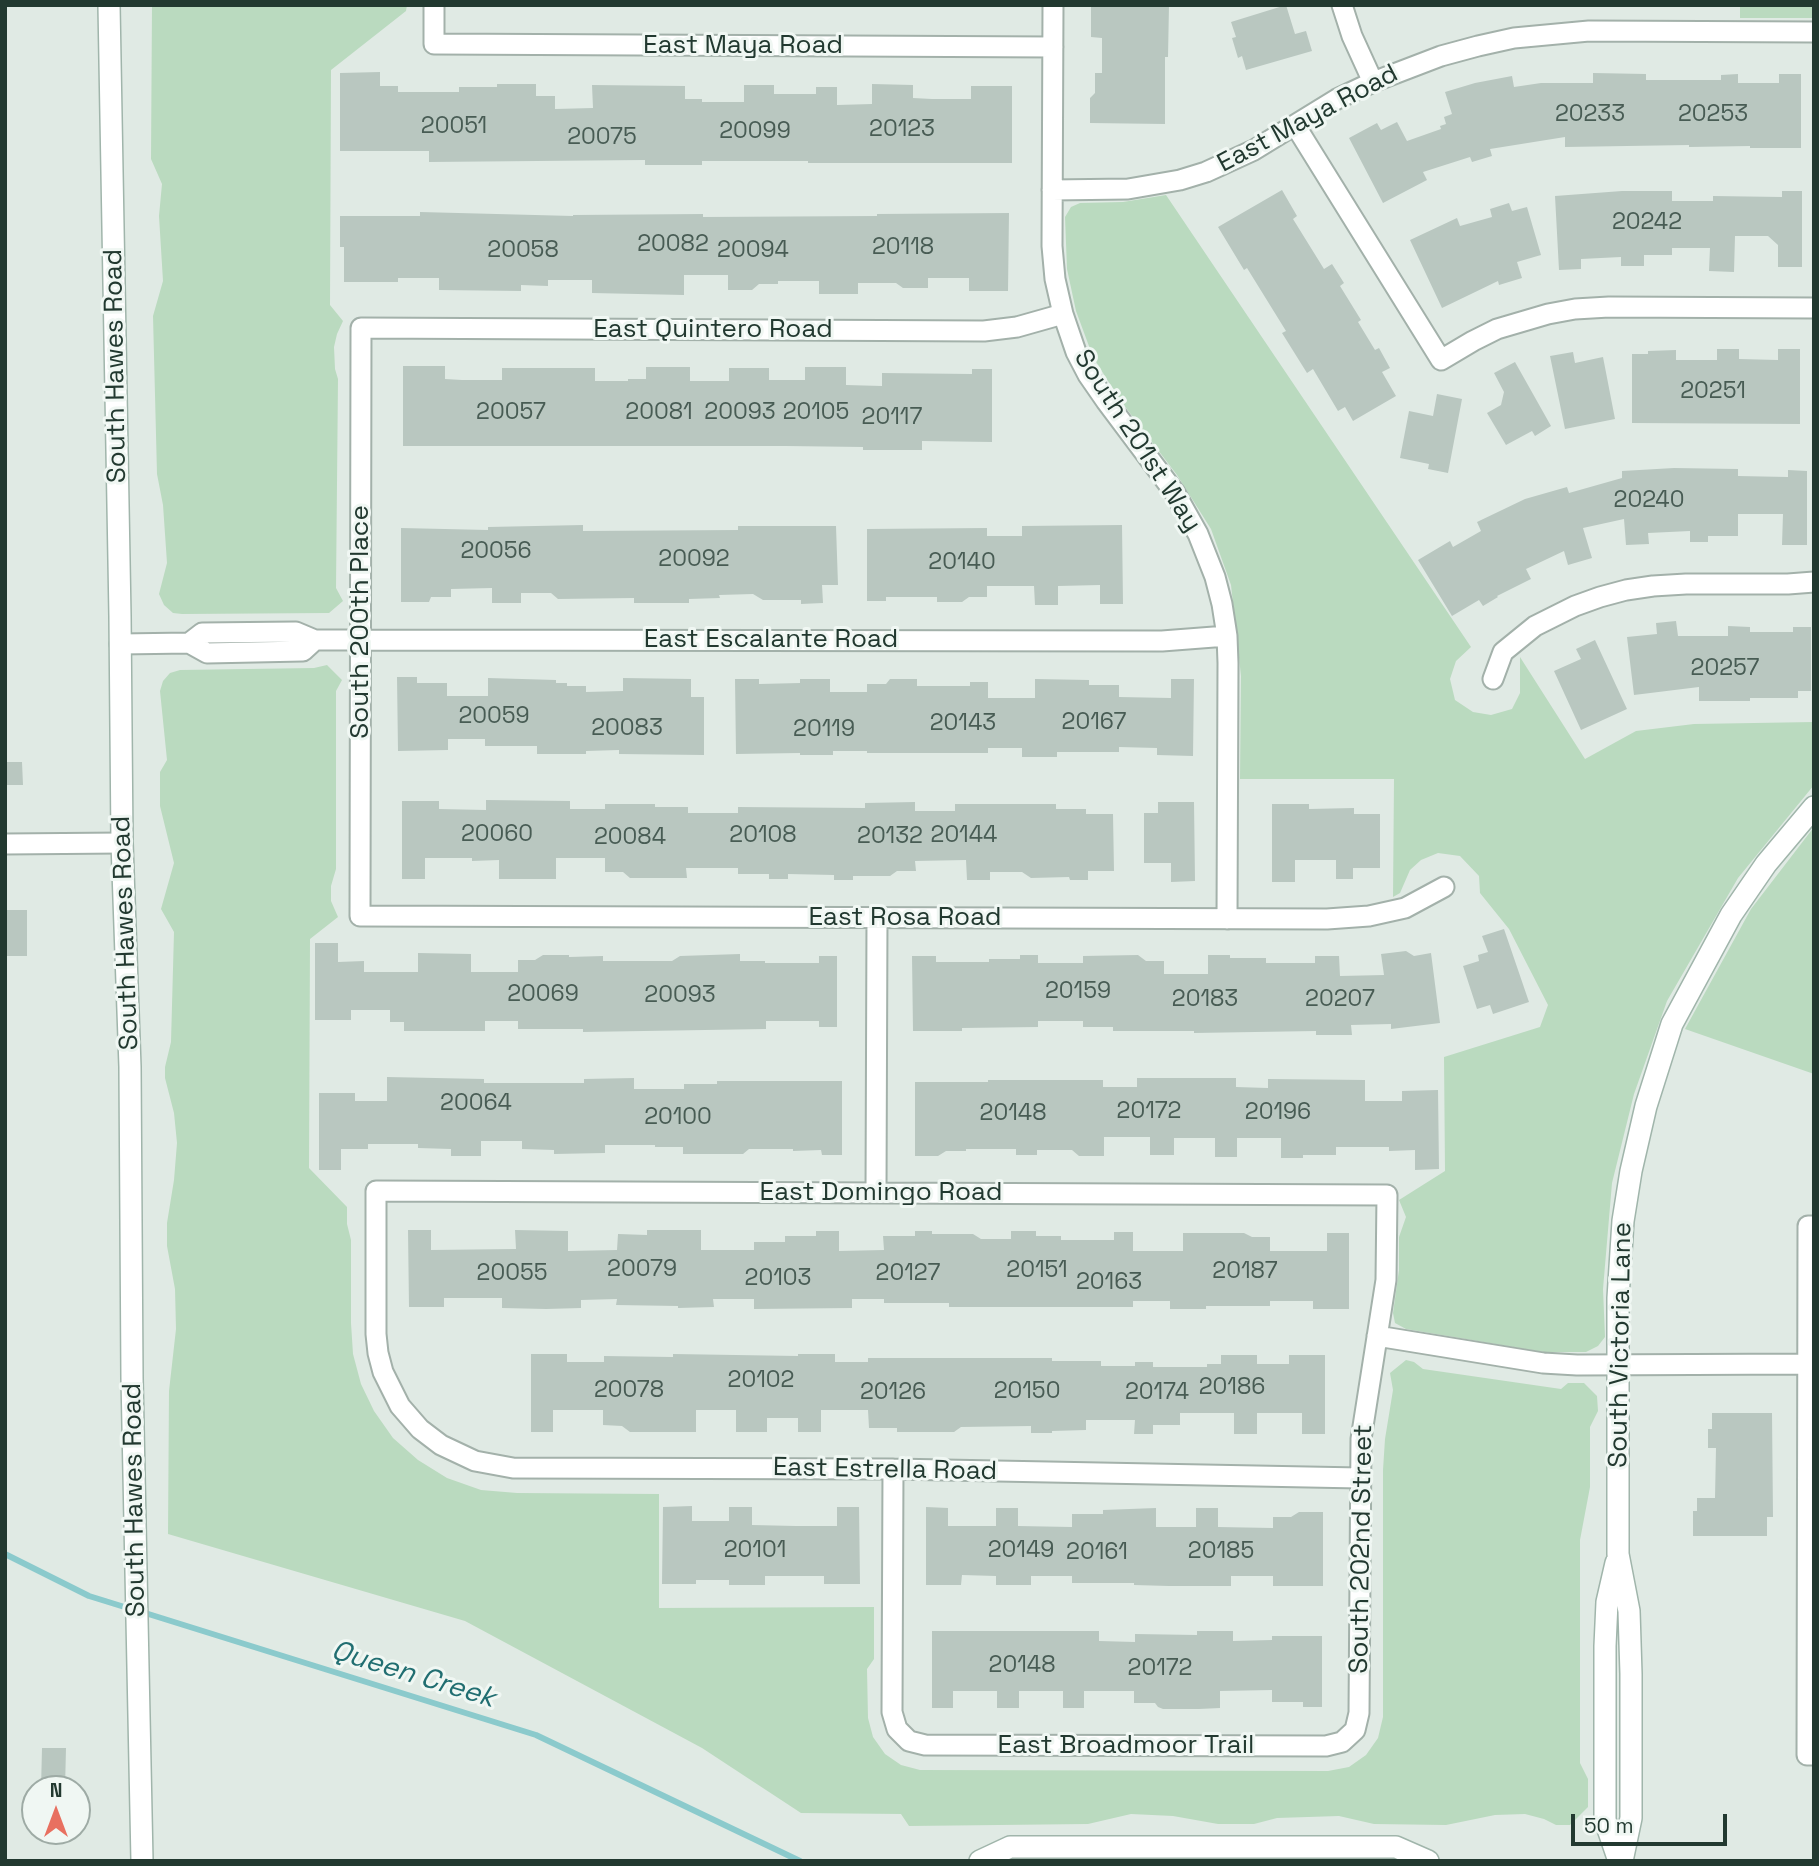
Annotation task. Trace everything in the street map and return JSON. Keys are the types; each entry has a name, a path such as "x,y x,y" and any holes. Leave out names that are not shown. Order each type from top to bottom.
{"main road":[{"name":"South Hawes Road","path":"109,5 122,843 130,1067 142,1861"},
{"name":"South Victoria Lane","path":"1620,1861 1605,1820 1605,1646 1607,1602 1618,1554 1618,1298 1623,1221 1631,1171 1646,1106 1672,1024 1731,915 1766,864 1814,807"},
{"path":"980,1861 1010,1847 1396,1847 1428,1861"}],"street":[{"name":"East Maya Road","path":"434,5 434,44 1053,47"},
{"name":"South 201st Way","path":"1053,5 1052,246 1055,279 1063,314 1076,352 1088,375 1175,493 1198,534 1215,577 1222,604 1227,636 1227,919"},
{"path":"1342,5 1352,36 1373,82"},
{"name":"East Maya Road","path":"1052,190 1128,189 1180,180 1231,162 1338,99 1373,82 1453,52 1502,41 1589,31 1814,32"},
{"path":"1295,125 1441,360 1497,329 1575,309 1814,308"},
{"name":"East Quintero Road","path":"361,328 984,331 1017,327 1063,314"},
{"name":"South 200th Place","path":"360,916 361,328"},
{"path":"1493,679 1503,652 1535,626 1600,597 1653,586 1814,582"},
{"name":"East Escalante Road","path":"120,644 189,643 202,633 296,632 315,640 1162,641 1227,636"},
{"path":"5,844 122,843"},
{"name":"East Rosa Road","path":"360,916 1327,919 1369,916 1405,908 1444,887"},
{"path":"876,1192 877,918"},
{"name":"East Domingo Road","path":"420,1429 400,1406 390,1389 378,1353 375,1325 376,1191 1387,1195"},
{"name":"South 202nd Street","path":"1351,1735 1359,1713 1360,1478 1364,1415 1385,1280 1387,1195"},
{"path":"1811,1226 1808,1364 1811,1755"},
{"path":"1377,1336 1543,1363 1808,1364"},
{"name":"East Estrella Road","path":"420,1429 458,1454 494,1466 513,1468 893,1469 1360,1478"},
{"name":"East Broadmoor Trail","path":"893,1469 892,1712 894,1723 909,1741 925,1745 1332,1746 1351,1735"}],"green space":[{"path":"152,5 407,5 406,11 331,70 330,305 343,321 334,347 338,379 336,588 343,601 329,613 173,613 164,605 159,594 167,563 163,505 157,474 153,316 163,281 159,216 162,184 151,159"},
{"path":"1740,5 1814,5 1814,18 1740,18"},
{"path":"1166,195 1471,647 1456,661 1450,679 1455,700 1473,712 1491,715 1512,709 1520,693 1520,657 1585,759 1636,731 1694,724 1814,722 1814,785 1738,878 1667,1001 1634,1094 1612,1183 1603,1289 1605,1337 1598,1346 1586,1352 1543,1352 1406,1329 1395,1323 1393,1313 1399,1270 1399,1237 1406,1217 1399,1200 1445,1171 1444,1057 1540,1027 1548,1005 1509,929 1480,893 1479,876 1460,856 1438,853 1421,860 1410,870 1400,893 1393,897 1394,779 1240,779 1241,676 1231,585 1211,529 1177,475 1120,400 1093,357 1076,311 1067,269 1065,217 1071,207 1080,203 1123,202"},
{"path":"327,665 342,680 336,691 336,869 331,886 331,901 338,917 310,939 309,1168 347,1207 351,1240 353,1354 361,1384 374,1411 393,1438 418,1460 447,1478 481,1490 517,1493 659,1494 659,1608 874,1607 874,1659 867,1669 868,1718 873,1737 885,1754 901,1765 920,1770 1328,1771 1349,1767 1366,1755 1378,1738 1383,1717 1383,1470 1393,1390 1390,1373 1406,1360 1423,1369 1561,1389 1568,1383 1584,1383 1597,1396 1598,1411 1590,1427 1590,1487 1580,1540 1580,1763 1588,1779 1588,1807 1570,1825 1556,1825 1525,1814 1495,1815 1446,1825 1374,1824 1339,1816 1277,1818 1254,1824 1218,1824 1173,1816 1131,1814 1088,1824 909,1826 901,1814 801,1813 702,1748 465,1621 168,1534 169,1391 176,1329 175,1289 167,1246 167,1223 177,1143 174,1113 165,1078 171,1042 174,932 161,909 174,863 160,806 160,772 167,760 160,691 163,681 170,673 180,670 314,668"},
{"path":"1814,827 1814,1074 1685,1029 1751,909"}],"building":[{"path":"1091,5 1169,5 1168,57 1165,57 1165,124 1090,123 1090,98 1095,93 1095,73 1102,73 1102,38 1091,37"},
{"path":"1286,5 1295,34 1306,31 1312,51 1246,70 1242,56 1238,58 1231,22"},
{"path":"380,72 380,86 398,86 398,92 459,92 459,87 536,84 536,96 555,96 555,109 593,108 592,85 685,86 685,99 702,99 702,102 744,102 744,85 774,85 774,94 816,94 816,87 837,87 837,105 872,104 872,84 913,85 913,98 932,99 971,99 971,86 1012,86 1012,163 702,161 702,165 645,165 645,160 429,162 429,151 340,151 340,73"},
{"path":"1593,73 1646,74 1646,80 1721,80 1721,75 1738,74 1738,83 1779,83 1779,74 1801,74 1801,148 1689,145 1565,147 1565,137 1490,149 1492,156 1472,162 1470,157 1423,172 1427,180 1383,203 1349,138 1377,123 1381,130 1397,122 1407,141 1441,129 1440,126 1446,124 1444,117 1452,114 1445,92 1475,83 1512,76 1514,87 1541,83 1593,83"},
{"path":"1282,190 1297,216 1293,219 1324,269 1332,264 1344,283 1340,286 1361,320 1358,322 1375,350 1379,348 1390,368 1382,372 1396,396 1353,421 1345,407 1338,411 1313,369 1307,373 1282,333 1286,331 1218,227"},
{"path":"1622,191 1672,191 1672,201 1713,201 1713,196 1782,197 1782,191 1802,191 1802,267 1778,267 1778,245 1768,236 1735,236 1734,272 1709,271 1710,248 1672,248 1672,255 1644,255 1644,266 1621,266 1621,257 1581,259 1581,269 1559,270 1555,196"},
{"path":"1509,203 1512,211 1527,207 1541,255 1517,262 1522,278 1499,285 1498,281 1442,308 1410,240 1457,218 1460,226 1492,217 1490,209"},
{"path":"420,212 573,216 703,214 703,217 1009,213 1008,291 969,291 969,278 928,278 928,288 903,288 896,283 858,283 858,294 819,294 819,281 778,281 778,284 759,284 752,290 728,290 728,275 684,275 684,295 592,293 592,280 548,280 548,286 521,285 521,291 439,290 439,278 398,278 398,282 344,282 344,247 340,247 340,216 420,216"},
{"path":"1717,349 1739,349 1739,359 1778,360 1778,349 1800,349 1800,424 1632,423 1632,354 1676,350 1676,360 1717,360"},
{"path":"1573,352 1575,363 1603,357 1615,419 1565,429 1550,356"},
{"path":"1515,362 1551,426 1535,436 1532,431 1506,445 1487,413 1501,405 1504,392 1494,373"},
{"path":"403,366 445,366 445,379 462,380 502,380 502,368 595,368 595,381 646,379 646,367 690,367 690,381 729,381 729,368 769,368 769,380 805,380 805,367 846,367 846,385 882,386 882,373 972,374 972,369 992,369 992,442 922,441 922,450 786,446 403,446"},
{"path":"1437,394 1462,399 1448,473 1428,469 1429,464 1400,458 1409,411 1433,416"},
{"path":"1674,468 1738,469 1738,476 1788,477 1788,470 1807,471 1807,545 1782,545 1783,514 1738,514 1738,536 1708,536 1708,542 1690,542 1690,531 1648,533 1649,544 1626,545 1624,519 1583,528 1592,558 1568,565 1564,551 1526,569 1531,579 1483,606 1479,600 1452,616 1418,560 1450,541 1453,547 1481,531 1477,522 1525,499 1567,487 1569,493 1622,478 1622,471"},
{"path":"583,525 583,531 836,526 838,585 822,585 823,603 801,604 801,600 763,600 753,594 689,599 689,603 634,603 634,598 558,599 551,593 521,593 521,603 492,603 492,588 451,589 451,597 431,597 429,602 401,602 401,528 488,530 488,527"},
{"path":"1122,525 1123,604 1100,604 1100,585 1058,586 1058,605 1035,605 1034,586 987,586 987,597 969,597 962,602 937,602 937,597 886,597 886,601 867,601 867,529 987,528 987,536 1022,536 1022,526"},
{"path":"1676,621 1678,636 1728,636 1728,626 1750,627 1750,632 1793,632 1793,627 1811,627 1811,691 1798,691 1798,698 1750,698 1750,701 1699,701 1699,687 1634,695 1627,637 1657,634 1656,623"},
{"path":"1595,640 1627,709 1581,730 1554,671 1581,659 1576,649"},
{"path":"397,677 417,677 417,683 447,683 447,696 488,696 488,678 556,680 556,683 567,683 567,686 586,686 586,692 623,691 623,678 691,679 691,697 704,697 704,755 619,754 619,750 586,751 586,754 537,754 537,746 485,746 485,739 448,739 448,750 398,751"},
{"path":"735,679 759,679 759,684 800,683 800,679 830,679 830,692 867,692 867,684 886,684 890,679 917,679 917,686 970,686 970,682 988,682 988,698 1035,698 1035,679 1089,680 1089,685 1119,685 1119,697 1171,698 1171,679 1194,679 1193,756 1157,755 1157,748 1119,747 1119,752 1057,752 1057,757 1022,757 1022,748 988,748 988,753 833,751 833,755 736,754"},
{"path":"5,762 22,762 23,785 5,785"},
{"path":"486,800 570,801 570,809 605,809 605,804 655,804 655,807 688,807 688,813 738,813 738,807 865,808 865,803 915,802 915,811 955,811 955,804 1056,804 1056,809 1086,809 1086,814 1113,814 1114,871 1088,871 1088,880 1070,880 1069,877 1031,878 1022,872 990,872 990,880 967,880 966,860 915,861 916,871 897,871 890,876 853,876 853,880 834,880 834,875 788,874 788,879 769,879 769,874 738,874 738,868 686,868 687,878 630,878 623,872 605,872 605,858 556,858 556,879 499,879 499,860 425,858 425,879 402,879 402,801 439,801 439,809 486,810"},
{"path":"1158,802 1194,802 1195,881 1171,882 1171,863 1144,863 1144,813 1158,813"},
{"path":"1272,804 1309,804 1309,809 1354,808 1354,814 1380,814 1380,868 1353,868 1353,879 1336,879 1336,860 1295,860 1295,882 1272,882"},
{"path":"5,910 27,910 27,956 5,956"},
{"path":"1504,929 1529,1002 1493,1014 1490,1005 1477,1009 1463,966 1479,961 1478,955 1488,952 1482,936"},
{"path":"315,943 338,943 338,962 364,961 364,972 418,972 418,953 471,954 471,972 518,972 518,960 535,960 543,955 603,956 603,961 672,961 680,956 740,954 740,961 765,963 819,963 819,956 837,956 837,1027 819,1027 819,1021 766,1021 766,1029 583,1032 583,1029 518,1029 518,1021 485,1021 485,1031 404,1031 404,1022 390,1022 390,1010 351,1010 351,1020 315,1020"},
{"path":"1406,951 1414,956 1431,953 1440,1023 1391,1029 1391,1024 1351,1025 1352,1035 1316,1035 1316,1031 1113,1031 1113,1027 1083,1027 1083,1021 1038,1021 1038,1027 913,1031 912,956 936,956 936,962 989,962 989,959 1020,959 1020,955 1038,955 1038,963 1083,963 1083,956 1138,955 1146,961 1164,961 1164,974 1208,974 1208,955 1266,958 1266,963 1315,963 1315,956 1339,956 1340,976 1384,975 1381,954"},
{"path":"387,1077 484,1079 484,1083 584,1083 584,1079 634,1078 634,1089 684,1089 684,1084 717,1084 717,1081 842,1081 842,1155 822,1155 821,1150 793,1149 749,1149 743,1154 683,1154 683,1147 655,1145 605,1145 605,1153 554,1154 554,1150 522,1149 522,1141 481,1141 481,1156 451,1156 451,1149 418,1148 418,1144 368,1144 368,1149 341,1149 341,1170 319,1170 319,1093 355,1093 355,1101 387,1101"},
{"path":"1137,1078 1236,1078 1236,1087 1268,1088 1268,1079 1365,1080 1365,1101 1402,1101 1402,1091 1438,1090 1439,1169 1415,1170 1415,1150 1389,1151 1389,1147 1336,1147 1336,1155 1281,1158 1281,1138 1237,1138 1237,1157 1215,1157 1215,1138 1174,1138 1174,1155 1150,1155 1150,1137 1104,1137 1104,1156 1079,1156 1072,1150 1037,1150 1037,1155 1016,1155 1016,1149 966,1149 946,1151 938,1156 915,1156 915,1082 1103,1080 1103,1087 1137,1087"},
{"path":"408,1230 431,1230 431,1250 516,1249 515,1230 568,1231 568,1251 617,1250 618,1234 647,1235 647,1230 701,1230 701,1250 754,1250 754,1242 785,1242 785,1236 816,1236 816,1231 839,1231 839,1251 884,1250 883,1236 915,1236 915,1231 932,1231 932,1234 973,1234 981,1239 1011,1239 1011,1231 1036,1231 1036,1236 1061,1236 1061,1240 1114,1240 1114,1232 1133,1232 1133,1251 1183,1251 1183,1233 1244,1233 1252,1237 1270,1237 1270,1251 1327,1251 1327,1233 1349,1233 1349,1309 1313,1309 1313,1301 1270,1301 1270,1306 1170,1309 1170,1301 1133,1301 1133,1307 949,1307 949,1303 884,1303 884,1299 852,1299 852,1308 754,1309 754,1299 713,1299 714,1307 678,1308 616,1305 617,1299 581,1300 581,1308 546,1309 502,1308 502,1298 444,1298 444,1307 409,1307"},
{"path":"531,1354 567,1354 567,1362 604,1362 604,1356 835,1354 835,1362 868,1362 868,1358 1052,1358 1052,1361 1101,1361 1101,1366 1135,1366 1135,1362 1153,1362 1153,1367 1207,1367 1207,1364 1221,1364 1221,1355 1257,1355 1257,1364 1289,1364 1289,1355 1325,1355 1325,1434 1302,1434 1302,1413 1257,1413 1257,1434 1234,1434 1234,1413 1180,1413 1180,1425 1153,1425 1153,1434 1134,1434 1135,1420 1086,1420 1086,1430 1052,1433 1031,1433 1031,1426 961,1427 954,1432 897,1432 897,1428 869,1428 868,1410 821,1410 821,1432 798,1432 798,1418 767,1418 767,1432 736,1432 736,1410 696,1410 696,1432 630,1432 622,1426 603,1425 603,1410 553,1410 553,1432 531,1432"},
{"path":"1712,1413 1772,1413 1773,1517 1767,1517 1767,1536 1693,1536 1693,1511 1697,1511 1697,1498 1715,1498 1716,1448 1708,1448 1708,1429 1712,1429"},
{"path":"692,1506 692,1521 729,1521 729,1507 752,1507 752,1525 796,1526 837,1526 837,1507 859,1507 860,1584 824,1584 824,1576 765,1576 765,1585 729,1585 729,1580 662,1584 663,1507"},
{"path":"926,1507 948,1508 948,1526 996,1526 996,1508 1018,1508 1018,1526 1072,1527 1072,1514 1103,1514 1103,1510 1156,1508 1156,1527 1196,1527 1196,1508 1218,1508 1218,1527 1273,1528 1273,1517 1291,1517 1299,1512 1323,1512 1323,1586 1273,1586 1273,1576 1231,1576 1231,1586 1072,1583 1072,1576 1031,1576 1031,1585 996,1585 996,1576 962,1575 961,1585 926,1585"},
{"path":"932,1631 1099,1631 1099,1641 1135,1642 1135,1634 1197,1635 1197,1631 1233,1631 1233,1641 1272,1640 1272,1636 1322,1636 1322,1707 1303,1707 1303,1702 1272,1702 1272,1690 1220,1691 1220,1708 1199,1709 1163,1709 1155,1703 1134,1703 1134,1691 1084,1691 1084,1708 1063,1708 1063,1691 1019,1691 1019,1708 997,1708 997,1691 953,1691 953,1708 932,1708"},
{"path":"42,1748 66,1748 65,1775 41,1775"}],"waterway":[{"name":"Queen Creek","path":"5,1554 89,1596 131,1609"},
{"name":"Queen Creek","path":"142,1612 536,1735 800,1861"}]}
